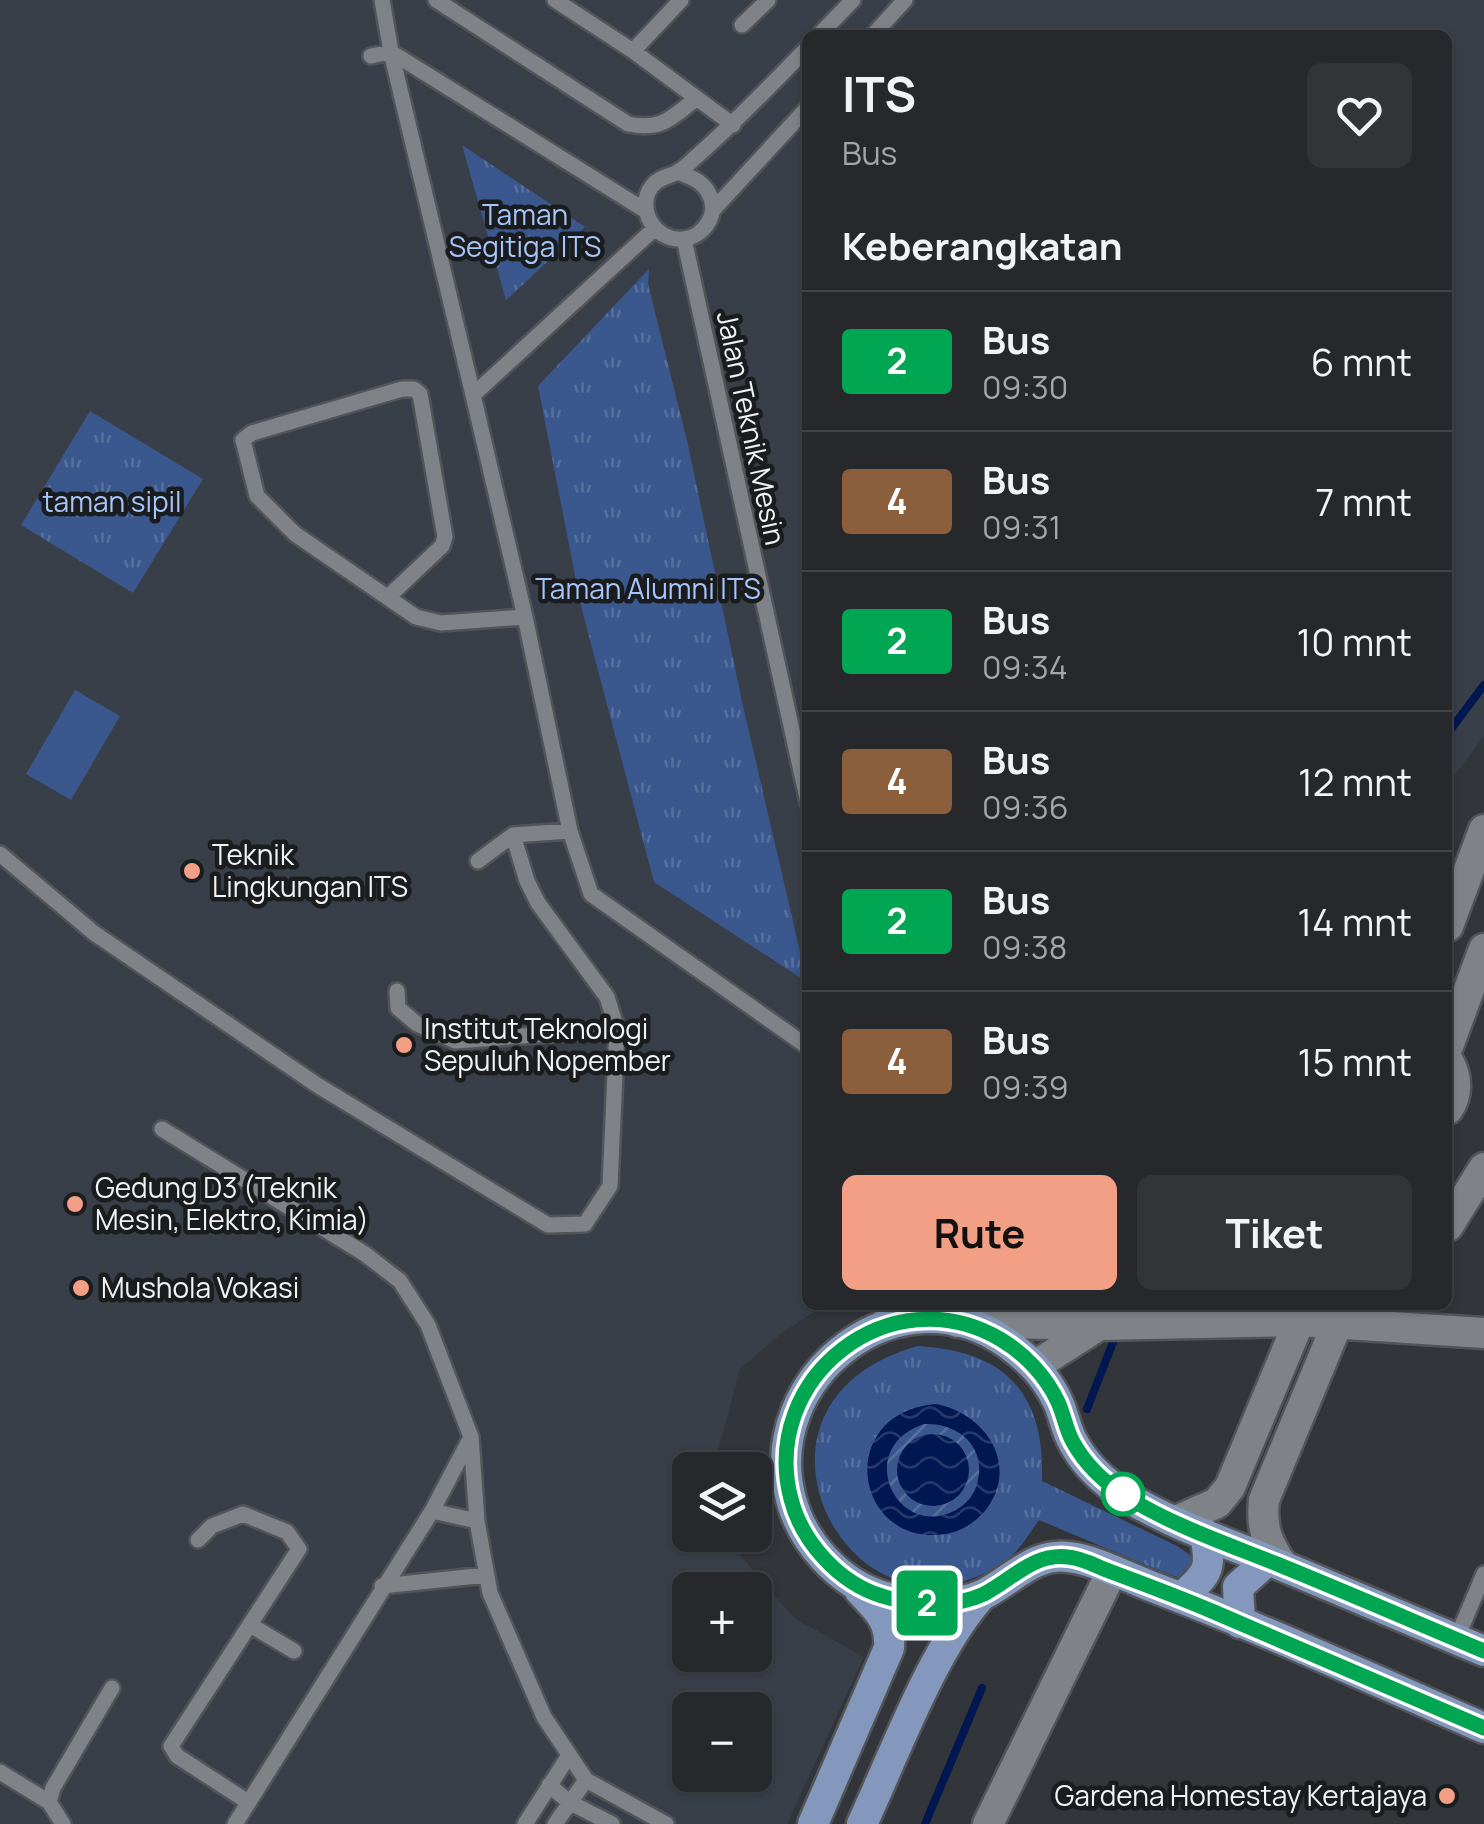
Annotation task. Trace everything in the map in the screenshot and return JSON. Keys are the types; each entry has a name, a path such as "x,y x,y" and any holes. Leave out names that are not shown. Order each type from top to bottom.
{"main road":[{"path":"813,1824 889,1648 890,1632 885,1617 827,1562 806,1536 791,1501 786,1465 792,1418 808,1384 834,1354 883,1315 923,1312 983,1330 1005,1342 1035,1366 1058,1402 1070,1438 1083,1459 1128,1497 1470,1645"},
{"path":"1181,1598 1208,1570 1206,1534"},
{"path":"862,1824 968,1610 982,1595 1048,1556 1073,1557 1181,1598 1484,1728"},
{"path":"1240,1623 1238,1587 1276,1563"},
{"path":"851,1581 879,1596 918,1604 982,1595"}],"street":[{"path":"1452,915 1484,830"},
{"path":"1452,1035 1484,949"},
{"path":"1452,1068 1456,1087 1452,1098"},
{"path":"1452,1220 1484,1168"},
{"path":"956,1322 1113,1324 1303,1313 1395,1317 1484,1333"},
{"path":"1176,1521 1217,1502 1230,1487 1303,1313"},
{"path":"1276,1563 1262,1521 1264,1500 1340,1314"},
{"path":"1035,1366 1113,1324"},
{"path":"988,1824 1112,1572"}],"lane":[{"path":"382,0 390,52 525,618 570,831 591,894 802,1043"},
{"path":"436,0 628,124 650,128 667,122 697,98"},
{"path":"555,0 633,51 733,125"},
{"path":"633,51 681,0"},
{"path":"742,25 768,0"},
{"path":"824,30 853,0"},
{"path":"879,30 906,0"},
{"path":"371,56 390,52 646,211"},
{"path":"678,172 694,178 712,197 708,224 698,234 684,239 668,238 654,229 646,211 646,198 652,186 678,172 733,125 802,53"},
{"path":"712,210 802,113"},
{"path":"473,395 654,229"},
{"name":"Jalan Teknik Mesin","path":"684,239 802,776"},
{"path":"388,597 442,546 445,537 420,394 414,389 402,389 252,433 243,440 257,496 295,534 416,617 441,623 525,618"},
{"path":"478,861 514,835 570,831"},
{"path":"0,854 94,933 317,1085 548,1225 585,1224 610,1186 617,1029 608,996 538,903 527,881 514,835"},
{"path":"397,991 398,1008 418,1024 455,1041 617,1029"},
{"path":"162,1130 366,1254 400,1281 428,1325 471,1437 477,1521 490,1592 544,1717 586,1780 666,1824"},
{"path":"234,1824 432,1511 471,1437"},
{"path":"432,1511 477,1521"},
{"path":"198,1540 212,1526 243,1514 287,1532 299,1549 172,1746 177,1756 248,1802"},
{"path":"382,1586 486,1575"},
{"path":"1470,1645 1484,1575"},
{"path":"252,1626 294,1651"},
{"path":"49,1802 52,1788 112,1688"},
{"path":"525,1824 568,1757"},
{"path":"0,1772 49,1802 63,1824"},
{"path":"556,1824 586,1780"},
{"path":"549,1785 568,1802 612,1824"}],"shaded area":[{"name":"Institut Teknologi Sepuluh Nopember","path":"0,0 1484,0 1484,736 1452,779 1452,30 802,30 802,1310 817,1310 783,1332 740,1369 718,1452 672,1452 672,1552 737,1552 754,1572 672,1572 672,1672 772,1672 772,1592 794,1618 864,1657 787,1824 0,1824"}],"green space":[{"name":"Taman Segitiga ITS","path":"462,145 585,227 506,300"},
{"name":"Taman Alumni ITS","path":"649,269 648,284 688,445 802,960 802,979 654,882 581,606 538,386"},
{"name":"taman sipil","path":"90,411 203,479 133,593 21,525"},
{"path":"75,690 120,716 71,800 26,774"},
{"path":"918,1346 975,1357 997,1368 1027,1401 1041,1450 1042,1481 1177,1546 1190,1555 1193,1564 1187,1575 1165,1573 1039,1520 1011,1556 955,1584 903,1582 859,1558 829,1518 815,1470 823,1420 856,1377"},
{"path":"933,1423 951,1427 966,1437 976,1452 980,1470 976,1488 966,1503 951,1513 933,1517 915,1513 900,1503 890,1488 886,1470 890,1452 900,1437 915,1427"}],"water":[{"path":"936,1404 954,1410 970,1419 993,1445 999,1461 995,1495 984,1512 963,1528 937,1535 908,1531 887,1517 873,1497 868,1474 870,1450 882,1428 904,1412","holes":["924,1424 936,1424 966,1438 973,1446 979,1467 977,1485 967,1501 956,1510 935,1516 916,1513 901,1503 891,1488 887,1470 890,1452 902,1436"]},
{"path":"933,1434 958,1445 969,1470 958,1495 933,1506 908,1495 897,1470 908,1445"}],"waterway":[{"path":"1452,728 1484,685"},
{"path":"1087,1409 1117,1332"},
{"path":"925,1824 982,1688"}],"bus line":[{"name":"2","path":"1484,1651 1128,1497 1083,1459 1042,1374 1005,1342 983,1330 924,1319 862,1334 834,1354 808,1384 792,1418 786,1465 791,1501 806,1536 827,1562 879,1596 918,1604 964,1600 982,1595 1048,1556 1073,1557 1181,1598 1484,1728"}],"place":[{"name":"Teknik Lingkungan ITS","path":"192,871"},
{"name":"Institut Teknologi Sepuluh Nopember","path":"404,1045"},
{"name":"Gedung D3 (Teknik Mesin, Elektro, Kimia)","path":"75,1204"},
{"name":"Mushola Vokasi","path":"81,1288"},
{"name":"Gardena Homestay Kertajaya","path":"1447,1796"}]}
